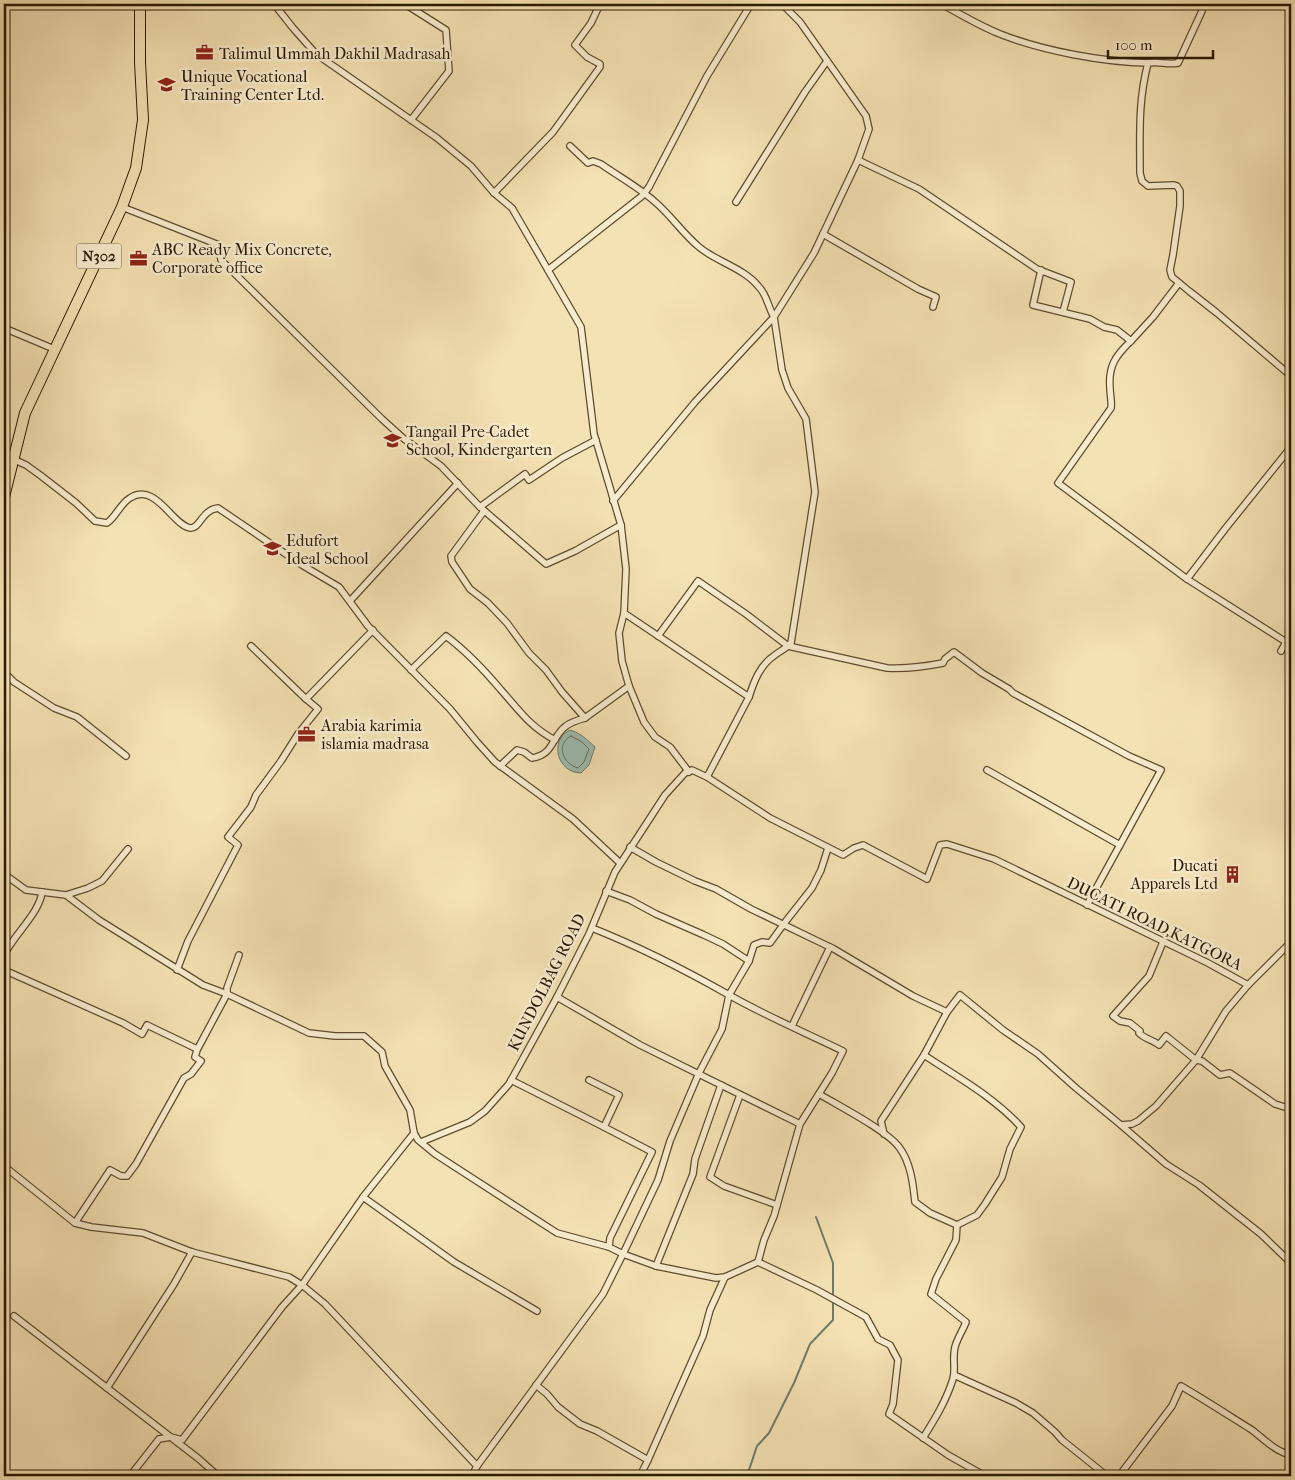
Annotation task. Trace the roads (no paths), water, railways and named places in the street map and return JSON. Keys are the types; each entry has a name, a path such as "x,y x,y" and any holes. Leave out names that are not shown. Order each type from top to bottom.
{"highway":[{"name":"N302","path":"4,496 25,412 122,207 136,168 143,120 140,4"}],"street":[{"path":"274,4 316,54 437,138 471,166 494,193 512,208 581,327 596,440 620,525 626,569 624,613 619,633 622,661 629,686 644,722 655,737 670,747 689,772 692,770 707,777 770,818 828,848 821,870 812,888 770,943 762,942 754,945 749,961 729,995 722,1029 699,1073 670,1141 658,1180 603,1294 477,1466 472,1476"},
{"path":"405,4 446,30 449,58 449,70 410,120"},
{"path":"494,193 553,132 600,67 600,64 588,57 575,45 591,23 600,4"},
{"path":"548,270 644,194 707,76 751,4"},
{"path":"613,502 695,402 774,317 814,253 858,160 869,129 866,116 800,22 782,4"},
{"path":"942,4 964,18 1000,34 1033,45 1123,62 1148,63 1159,61 1170,64 1178,63 1202,11 1203,4"},
{"path":"736,202 805,92 827,61"},
{"path":"1148,63 1140,100 1140,173 1142,181 1148,186 1174,185 1180,191 1180,206 1170,270 1172,277 1291,376"},
{"path":"570,146 588,163 593,161 601,164 654,200 698,246 756,283 763,292 774,317 782,370 788,388 806,419 815,492 791,643 773,656 761,668 749,697 707,777"},
{"path":"858,160 920,189 1041,270 1071,282 1063,312"},
{"path":"122,207 219,245 221,260 227,267 382,419 403,438 441,466 482,509 546,564 576,551 620,525"},
{"path":"823,234 911,285 936,297 933,307"},
{"path":"1041,270 1033,305 1090,319 1104,327 1117,330 1131,341"},
{"path":"1179,283 1153,317 1117,354 1110,376 1111,408 1058,483 1187,579 1289,643 1282,651"},
{"path":"4,328 54,349"},
{"path":"585,718 546,670 529,653 507,623 488,603 470,589 452,562 451,556 482,509 525,474 530,480 562,458 596,440"},
{"path":"1187,579 1291,447"},
{"path":"13,460 26,465 40,475 76,503 95,521 107,523 112,520 128,498 137,494 145,494 154,499 190,528 194,528 207,512 218,508 302,565 333,583 343,592 368,626 450,709 476,742 500,766 573,819 620,863"},
{"path":"350,601 458,483"},
{"path":"658,636 698,581 788,646 887,668 903,669 943,663 954,652 982,673 1010,689 1013,693 1130,756 1161,770 1088,905"},
{"path":"624,613 749,697"},
{"path":"306,699 373,630"},
{"path":"410,670 446,636 471,658 501,690 524,719 555,740"},
{"path":"177,970 188,941 238,845 228,837 251,807 256,795 298,734 318,709 251,646"},
{"path":"4,672 14,682 41,700 54,708 77,717 126,756"},
{"path":"500,766 517,750 524,752 532,758 539,757 547,752 564,727 585,718 629,686"},
{"path":"987,770 1120,845"},
{"name":"KUNDOLBAG ROAD","path":"421,1142 470,1122 485,1111 511,1080 558,997 592,928 606,891 620,863 665,794 689,772"},
{"name":"DUCATI ROAD,KATGORA","path":"828,848 843,855 854,848 863,846 927,879 933,858 940,845 947,844 994,859 1208,963 1248,985 1291,942"},
{"path":"630,846 656,862 716,889 751,909 830,947 913,996 947,1012"},
{"path":"66,895 102,881 128,849"},
{"path":"4,874 26,890 66,895 99,920 203,986 227,994 309,1033 335,1036 364,1036 382,1052 385,1066 410,1110 414,1133 421,1142 435,1154 557,1233 609,1247 656,1266 716,1278 725,1277 758,1262 777,1205 800,1124 844,1051 729,995 649,952 592,928"},
{"path":"606,891 704,934 749,961"},
{"path":"4,955 9,945 40,903 42,892"},
{"path":"1163,942 1149,976 1113,1016 1120,1021 1130,1023 1140,1031 1139,1033 1143,1037 1153,1040 1159,1045 1166,1036 1196,1060 1202,1061 1220,1075 1230,1073 1275,1104 1291,1109"},
{"path":"792,1026 830,947"},
{"path":"76,1223 110,1170 121,1176 127,1176 136,1164 184,1078 191,1074 201,1061 195,1057 227,994 227,988 239,955"},
{"path":"4,970 123,1023 142,1034 147,1025 198,1049"},
{"path":"1122,1125 1132,1124 1149,1112 1196,1060 1226,1011 1248,985"},
{"path":"884,1134 881,1121 924,1055 947,1012 960,996 1003,1030 1038,1054 1166,1164 1200,1185 1261,1234 1291,1263"},
{"path":"558,997 640,1045 800,1124"},
{"path":"924,1055 990,1099 1009,1114 1021,1127 1010,1149 1002,1177 985,1204 977,1215 957,1225"},
{"path":"511,1080 652,1152 610,1238 609,1247"},
{"path":"589,1080 619,1095 604,1127"},
{"path":"656,1266 693,1174 694,1159 721,1085"},
{"path":"740,1094 710,1177 724,1186 777,1205"},
{"path":"819,1094 884,1134 899,1147 913,1182 915,1202 930,1213 957,1225"},
{"path":"130,1476 159,1440 171,1437 182,1440 282,1307 302,1285 363,1197 414,1133"},
{"path":"4,1166 76,1223 91,1227 143,1233 192,1252 289,1277 302,1285 325,1304 477,1466"},
{"path":"363,1197 454,1262 537,1311"},
{"path":"923,1438 944,1405 954,1375 955,1347 966,1322 931,1294 936,1279 956,1240 957,1225"},
{"path":"107,1388 174,1284 192,1252"},
{"path":"758,1262 866,1317 878,1339 890,1345 898,1360 893,1404 889,1414 923,1438 985,1476"},
{"path":"640,1476 703,1336 710,1310 725,1277"},
{"path":"14,1316 171,1437 218,1476"},
{"path":"954,1375 1016,1403 1033,1413 1062,1440 1107,1476"},
{"path":"536,1385 558,1407 580,1424 597,1431 648,1460"},
{"path":"1119,1476 1172,1406 1181,1386 1218,1408 1282,1453 1291,1455"}],"water":[{"path":"570,730 581,735 595,747 589,765 581,773 573,772 566,768 559,756 559,741"}],"waterway":[{"path":"747,1476 757,1446 769,1433 794,1383 810,1344 833,1320 833,1263 816,1217"}],"place":[{"name":"Talimul Ummah Dakhil Madrasah","path":"205,53"},
{"name":"Unique Vocational Training Center Ltd.","path":"167,85"},
{"name":"ABC Ready Mix Concrete, Corporate office","path":"138,258"},
{"name":"Tangail Pre-Cadet School, Kindergarten","path":"392,440"},
{"name":"Edufort Ideal School","path":"272,549"},
{"name":"Arabia karimia islamia madrasa","path":"307,734"},
{"name":"Ducati Apparels Ltd","path":"1232,874"}]}
